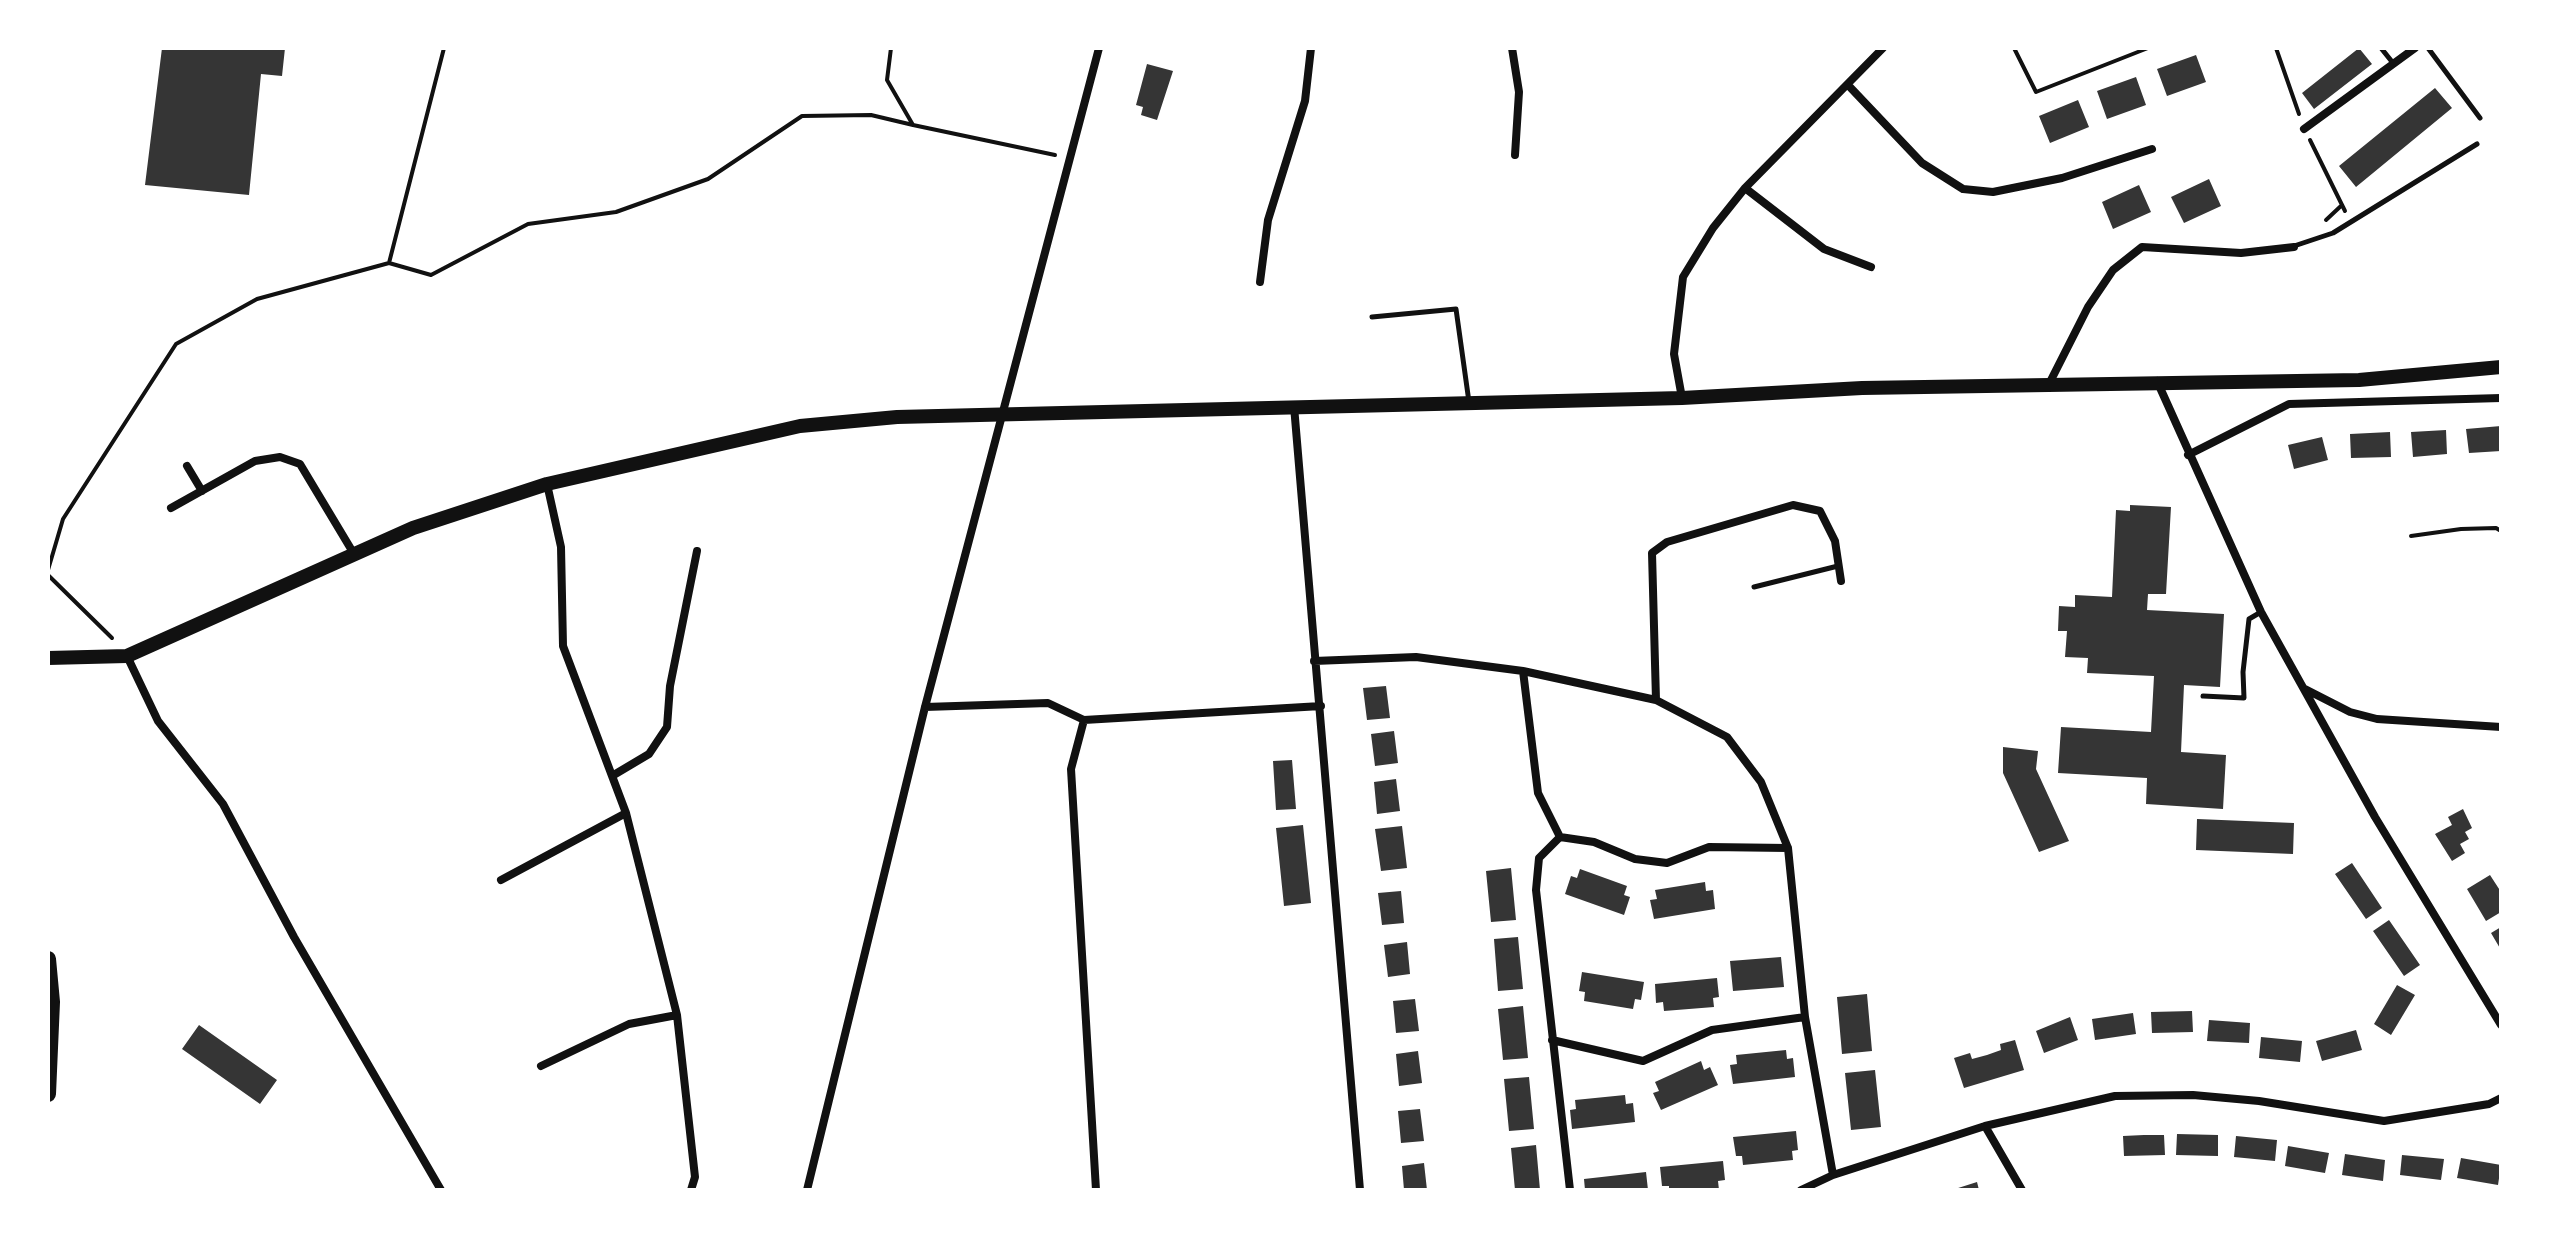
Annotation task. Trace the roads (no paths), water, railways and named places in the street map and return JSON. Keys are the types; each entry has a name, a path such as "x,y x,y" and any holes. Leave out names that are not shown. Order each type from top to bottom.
{"main road":[{"path":"48,959 52,1002 48,1094"}],"street":[{"path":"807,1190 925,707 1099,48"},
{"path":"1260,282 1268,220 1305,101 1311,48"},
{"path":"1512,48 1519,92 1515,155"},
{"path":"1682,398 1674,354 1683,277 1713,228 1745,188 1883,48"},
{"path":"2304,129 2415,48"},
{"path":"1848,85 1922,163 1963,189 1993,192 2035,184 2152,149"},
{"path":"1745,188 1824,249 1871,267"},
{"path":"2049,384 2088,307 2113,270 2142,247 2241,253 2294,247"},
{"path":"48,658 127,656 413,528 547,484 800,426 897,417 1682,398 1862,388 2359,380 2501,367"},
{"path":"2157,381 2261,612 2375,817 2501,1025"},
{"path":"2188,455 2289,404 2501,398"},
{"path":"1294,405 1360,1190"},
{"path":"171,508 255,461 280,457 300,464 354,554"},
{"path":"187,466 202,491"},
{"path":"547,484 561,547 563,646 626,813 677,1015 695,1177 691,1190"},
{"path":"1656,700 1652,553 1667,542 1793,505 1820,511 1835,541 1841,581"},
{"path":"612,776 649,754 667,727 670,686 697,551"},
{"path":"127,656 158,721 223,804 294,937 441,1190"},
{"path":"1314,661 1416,657 1523,671 1656,700 1727,737 1761,782 1788,848 1805,1017 1833,1175"},
{"path":"1523,671 1538,793 1560,837"},
{"path":"2303,688 2350,712 2377,719 2501,727"},
{"path":"925,707 1048,703 1084,720 1321,706"},
{"path":"1084,720 1071,769 1096,1190"},
{"path":"501,880 626,813"},
{"path":"1560,837 1594,842 1635,859 1667,863 1709,847 1788,848"},
{"path":"1560,837 1539,858 1536,890 1570,1190"},
{"path":"541,1066 629,1024 677,1015"},
{"path":"1552,1040 1643,1061 1712,1030 1805,1017"},
{"path":"1801,1190 1833,1175 1985,1126 2115,1096 2193,1095 2259,1101 2384,1121 2489,1104 2501,1098"},
{"path":"1985,1126 2022,1190"}],"lane":[{"path":"2381,48 2393,64"},
{"path":"2428,48 2480,118"},
{"path":"2294,247 2351,223 2477,144"},
{"path":"1372,317 1456,309 1470,404"},
{"path":"1754,587 1839,565"},
{"path":"2203,696 2244,698 2243,672 2249,619 2261,612"}]}
